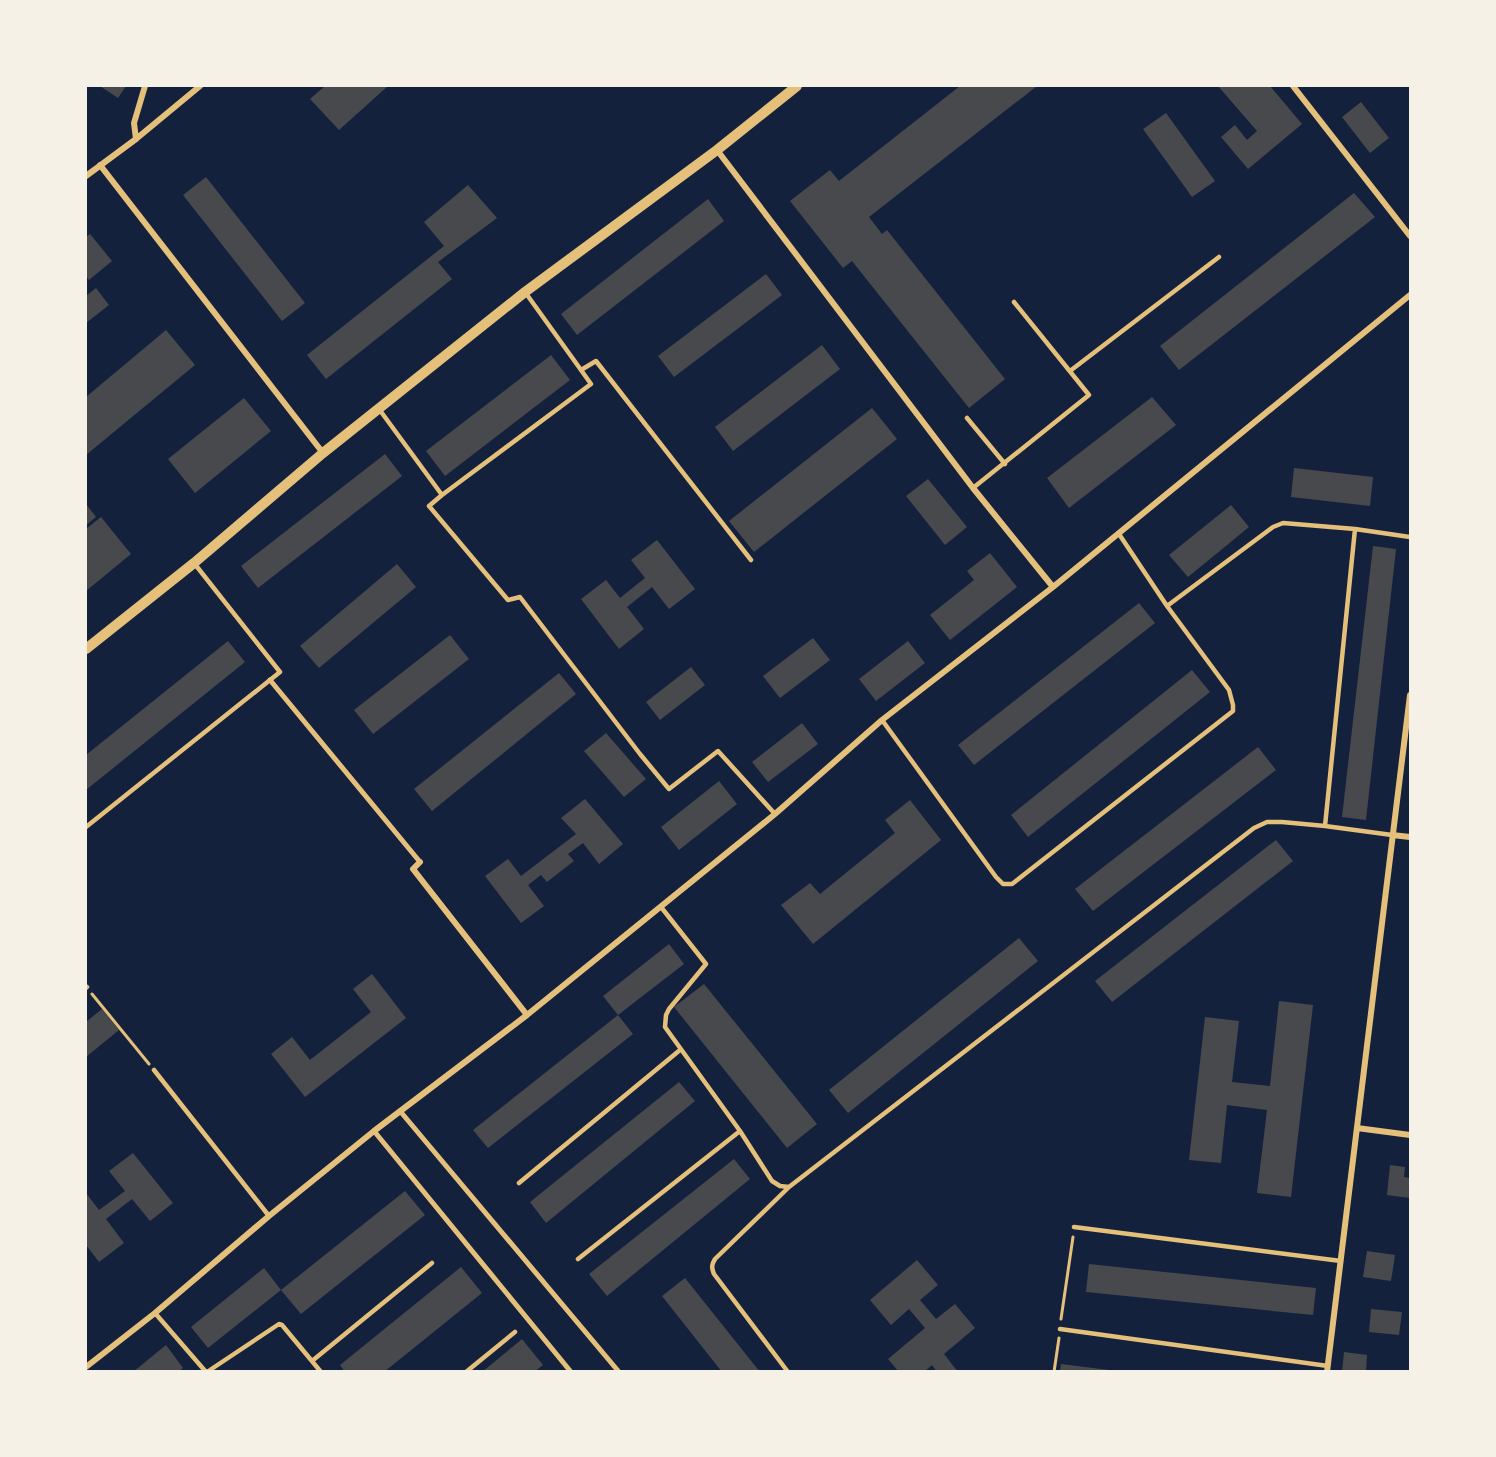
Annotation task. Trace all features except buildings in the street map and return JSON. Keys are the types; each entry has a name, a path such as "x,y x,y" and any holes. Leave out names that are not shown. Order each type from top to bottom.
{"street":[{"path":"136,139 134,123 145,86"},
{"path":"86,176 136,139 200,86"},
{"path":"86,649 194,563 323,453 525,292 717,150 797,86"},
{"path":"1293,86 1410,236"},
{"path":"717,150 973,488 1053,587"},
{"path":"100,165 323,453"},
{"path":"86,1367 374,1131 527,1015 775,814 882,720 1119,534 1410,296"},
{"path":"270,680 420,862 413,869 527,1015"},
{"path":"1328,1369 1410,695"},
{"path":"1392,835 1410,837"},
{"path":"400,1112 620,1371"},
{"path":"1357,1128 1410,1135"},
{"path":"374,1131 571,1371"}],"lane":[{"path":"1070,371 1219,257"},
{"path":"525,292 591,384 429,506 508,600 520,597 669,789 718,751 775,814"},
{"path":"973,488 1089,395 1014,302"},
{"path":"581,370 596,361 751,560"},
{"path":"379,409 442,495"},
{"path":"967,418 1005,464"},
{"path":"1167,606 1273,527 1283,523 1355,529 1410,537"},
{"path":"1326,826 1355,529"},
{"path":"882,720 996,877 1007,885 1012,884 1233,711 1229,690 1167,606 1119,534"},
{"path":"86,827 280,672 194,563"},
{"path":"788,1371 711,1268 715,1259 789,1187 1254,828 1267,822 1282,822 1392,835"},
{"path":"661,906 706,964 669,1009 665,1027 740,1131 772,1181 780,1186 789,1187"},
{"path":"519,1183 680,1050"},
{"path":"154,1070 269,1216"},
{"path":"578,1259 740,1131"},
{"path":"1074,1227 1341,1261"},
{"path":"312,1360 432,1263"},
{"path":"155,1312 207,1371 279,1324 321,1371"},
{"path":"1060,1329 1328,1369"},
{"path":"466,1371 515,1332"}],"path":[{"path":"86,988 154,1070"},
{"path":"1054,1371 1074,1227"}]}
